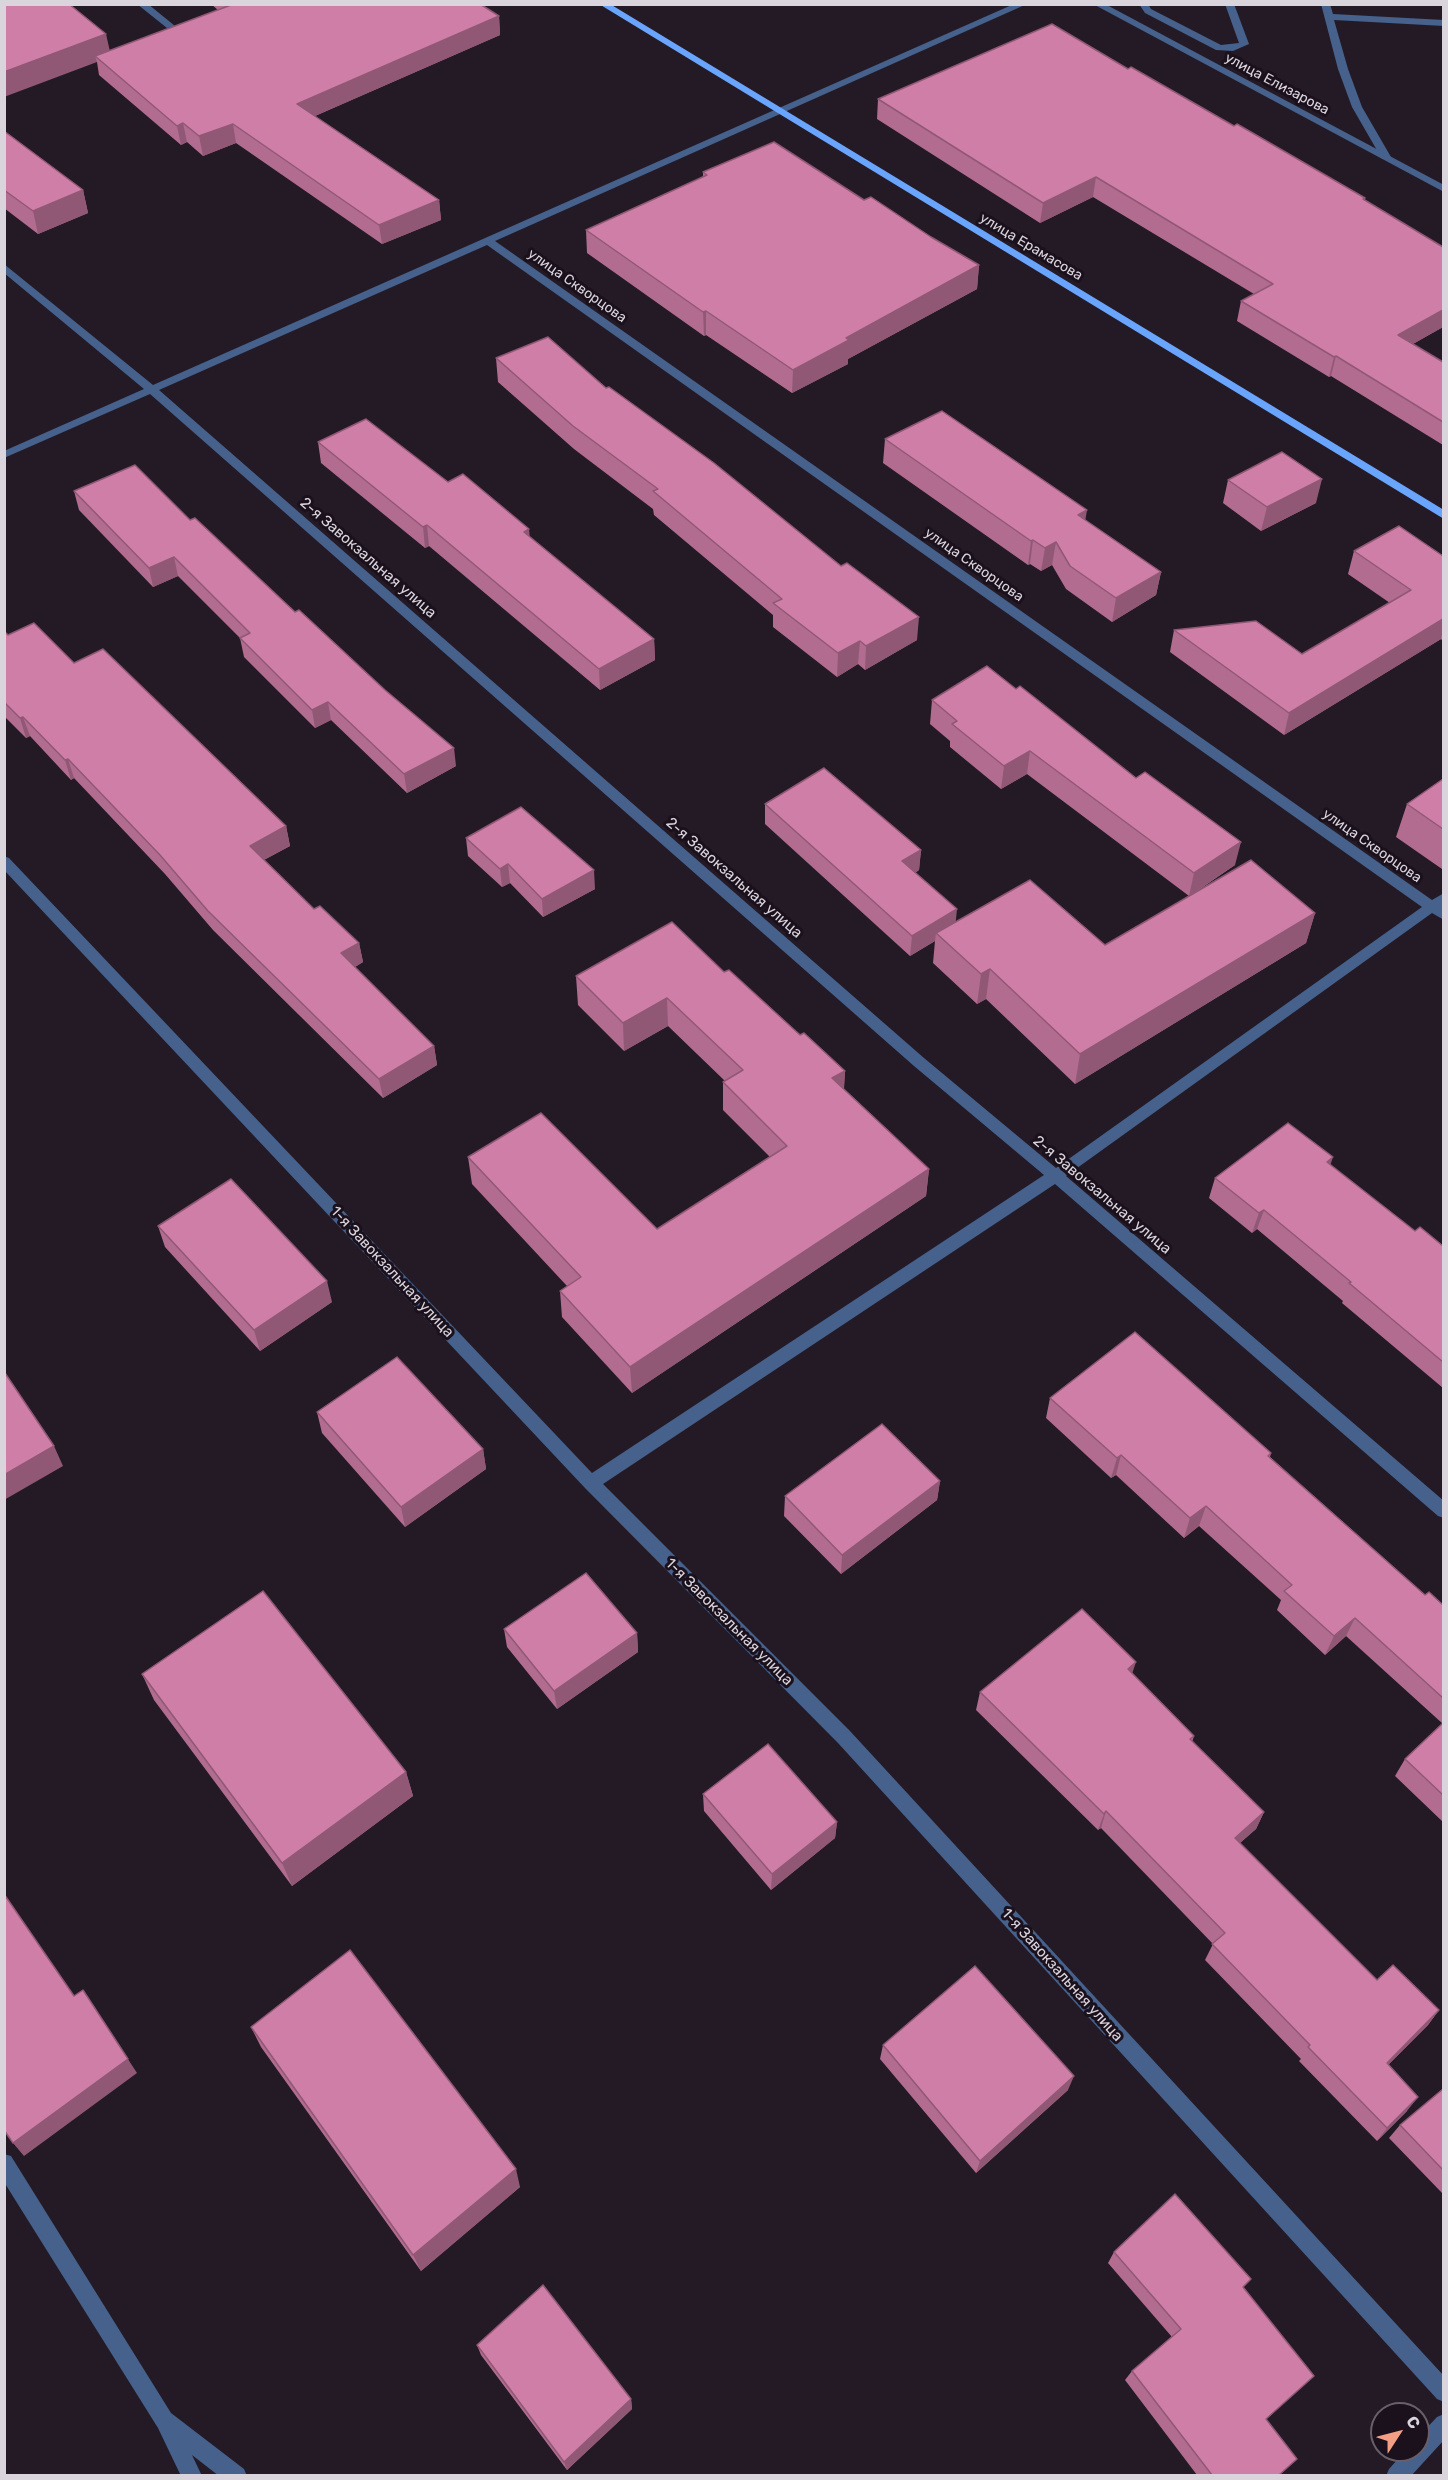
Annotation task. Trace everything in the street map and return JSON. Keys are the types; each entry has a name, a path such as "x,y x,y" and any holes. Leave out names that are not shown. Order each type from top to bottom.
{"main road":[{"name":"улица Ерамасова","path":"603,4 1443,515"}],"street":[{"path":"141,4 170,26"},
{"path":"4,455 1023,4"},
{"name":"улица Елизарова","path":"1097,4 1443,189"},
{"path":"1143,4 1148,11 1220,48 1233,48 1244,44 1229,4"},
{"path":"1325,4 1343,69 1357,107 1386,158"},
{"path":"1329,17 1443,23"},
{"name":"улица Скворцова","path":"488,241 1440,907"},
{"name":"2-я Завокзальная улица","path":"4,267 152,390 919,1062 1055,1176 1443,1511"},
{"name":"1-я Завокзальная улица","path":"4,861 591,1483 844,1737 1443,2392"},
{"path":"591,1483 1055,1176 1440,907"},
{"path":"4,2163 164,2420 192,2475"},
{"path":"164,2420 237,2475"},
{"path":"1396,2475 1443,2424"}],"building":[{"path":"4,4 69,4 106,34 4,72"},
{"path":"230,4 480,4 499,16 297,104 439,200 379,225 233,124 199,136 183,123 177,126 95,56"},
{"path":"1052,24 1128,69 1131,67 1234,126 1237,124 1365,198 1363,199 1443,247 1443,310 1398,335 1443,362 1443,422 1241,301 1273,284 1096,177 1043,203 878,99"},
{"path":"4,131 83,190 33,211 4,190"},
{"path":"774,142 864,200 871,197 931,237 979,265 846,338 849,340 793,370 706,311 703,312 586,230 707,175 703,172"},
{"path":"548,337 606,388 609,387 714,463 841,566 847,563 919,617 866,646 860,641 838,653 773,603 782,599 653,491 658,489 573,426 496,358"},
{"path":"942,411 1087,510 1078,515 1161,572 1116,598 1070,566 1056,542 1045,548 1031,541 885,439"},
{"path":"366,419 448,482 463,474 529,529 524,532 654,639 599,669 427,525 423,527 318,442"},
{"path":"1282,452 1322,479 1267,507 1228,480"},
{"path":"135,465 190,520 195,518 295,612 299,610 385,690 454,748 404,774 328,702 312,710 240,638 250,633 174,557 149,568 74,491"},
{"path":"1399,526 1443,556 1443,619 1289,713 1174,630 1256,621 1302,654 1411,590 1354,551"},
{"path":"34,623 74,663 103,649 286,826 250,846 314,909 320,906 359,943 341,953 434,1046 379,1079 208,911 160,855 68,759 65,760 23,717 20,718 4,702 4,631 8,635"},
{"path":"987,666 1016,689 1020,686 1136,778 1145,772 1241,842 1194,873 1030,751 1004,766 952,724 957,721 932,700"},
{"path":"824,768 921,850 902,861 957,909 912,936 765,804"},
{"path":"1443,779 1443,829 1407,804"},
{"path":"521,807 594,870 542,899 508,864 500,869 466,838"},
{"path":"1251,860 1315,913 1080,1054 990,969 981,974 936,933 1030,880 1105,945"},
{"path":"672,922 724,972 729,970 800,1035 804,1033 845,1071 832,1078 929,1169 630,1367 560,1291 581,1277 468,1157 541,1113 657,1229 787,1146 723,1082 743,1070 667,998 623,1023 576,976"},
{"path":"1288,1123 1333,1157 1327,1162 1415,1231 1420,1227 1443,1246 1443,1362 1264,1210 1259,1213 1215,1178"},
{"path":"231,1179 327,1281 254,1330 158,1226"},
{"path":"1135,1332 1271,1453 1268,1456 1425,1595 1429,1592 1443,1605 1443,1698 1355,1618 1334,1636 1284,1591 1292,1585 1206,1506 1190,1518 1121,1455 1117,1458 1050,1398"},
{"path":"397,1357 483,1449 401,1507 317,1412"},
{"path":"4,1373 54,1446 4,1475"},
{"path":"882,1424 940,1481 842,1555 785,1496"},
{"path":"586,1573 637,1633 554,1691 504,1629"},
{"path":"263,1591 406,1772 282,1863 142,1674"},
{"path":"1082,1609 1136,1662 1128,1669 1194,1736 1190,1739 1264,1812 1235,1838 1377,1980 1393,1965 1439,2010 1387,2063 1418,2097 1387,2128 1212,1944 1225,1933 1106,1811 1104,1814 980,1692"},
{"path":"1443,1723 1443,1795 1405,1759"},
{"path":"768,1744 837,1822 772,1874 703,1794"},
{"path":"4,1894 74,1996 83,1990 128,2059 13,2143 4,2130"},
{"path":"350,1950 516,2169 413,2255 251,2027"},
{"path":"975,1966 1074,2076 980,2161 883,2045"},
{"path":"1443,2089 1443,2170 1400,2125"},
{"path":"1175,2194 1251,2279 1243,2287 1314,2376 1266,2419 1297,2459 1279,2475 1212,2475 1132,2371 1181,2329 1114,2252"},
{"path":"543,2285 631,2399 564,2462 477,2345"}]}
